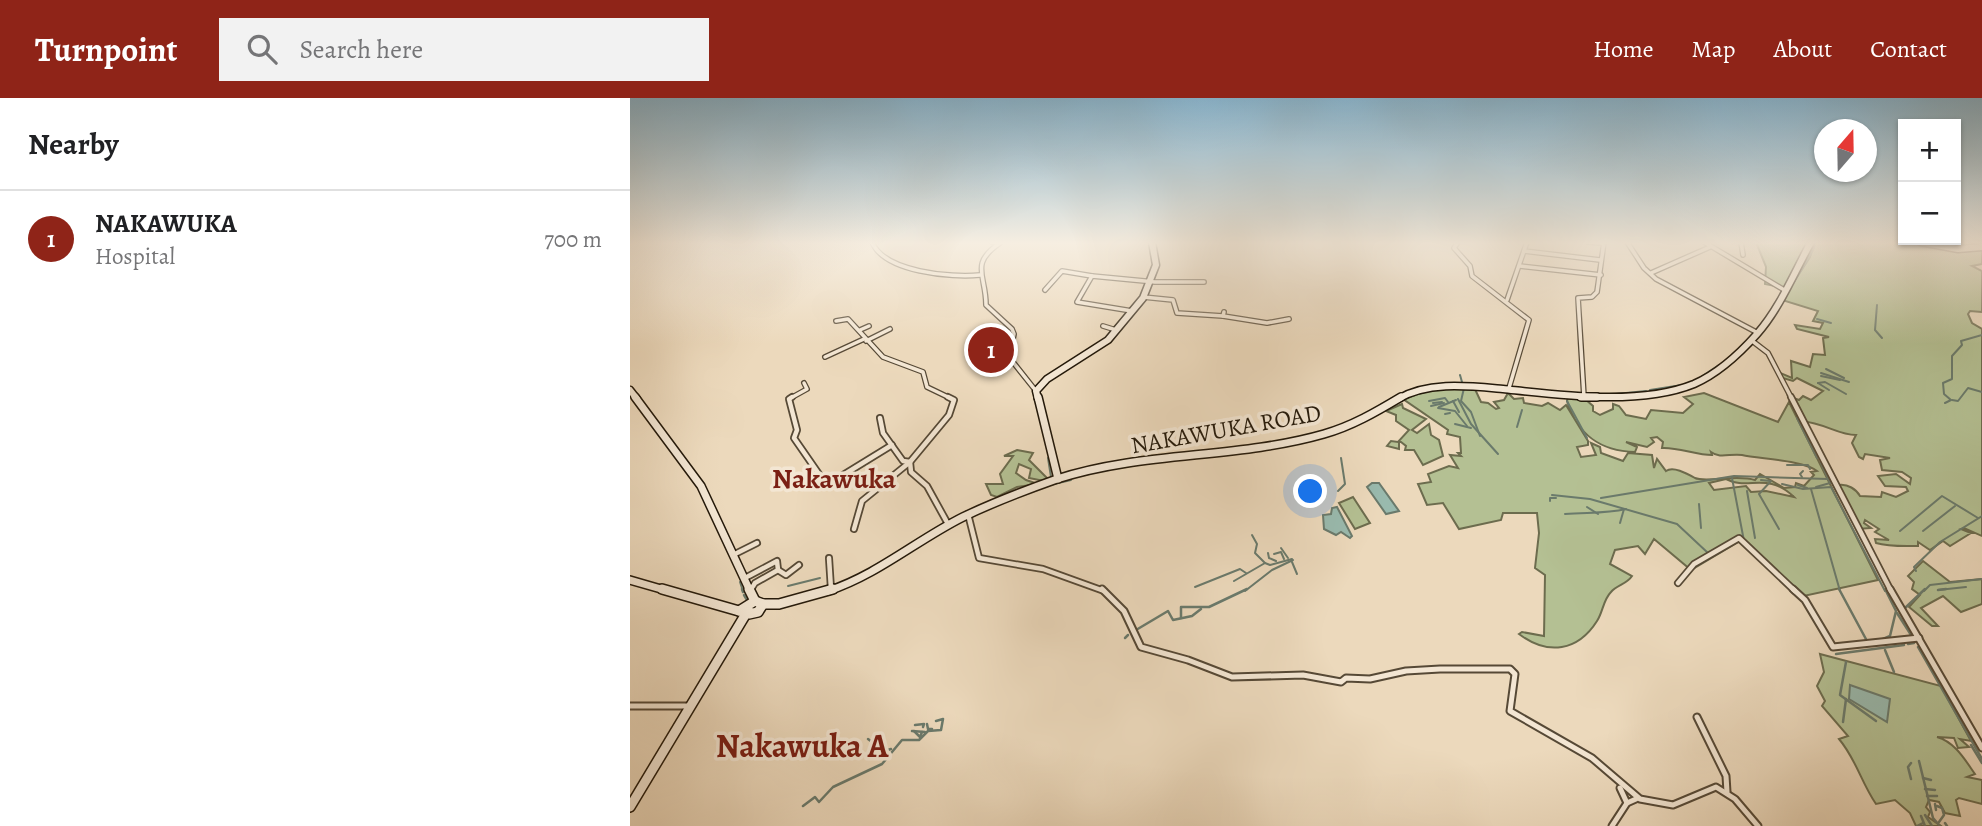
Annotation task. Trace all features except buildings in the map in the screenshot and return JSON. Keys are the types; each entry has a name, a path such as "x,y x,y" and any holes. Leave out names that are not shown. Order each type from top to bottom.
{"main road":[{"path":"1058,479 1036,391 1047,379 1097,348 1117,330 1143,298 1151,276"},
{"name":"NAKAWUKA ROAD","path":"760,607 831,590 968,514 1058,479 1158,458 1230,451 1324,434 1362,420 1403,396 1428,388 1458,385 1509,388 1584,398 1650,393 1693,384 1717,370 1758,333 1793,276"},
{"path":"630,390 701,486 749,591 760,607"},
{"path":"630,580 743,611 760,607"},
{"path":"733,634 760,607"},
{"path":"630,807 733,634 743,611"}],"street":[{"path":"981,276 986,284 986,304 1013,331 1009,357 1036,391"},
{"path":"1045,290 1058,276"},
{"path":"1132,311 1077,302 1092,276 1204,282"},
{"path":"1472,276 1507,300 1529,320 1509,388"},
{"path":"1507,300 1516,276"},
{"path":"1584,398 1578,298 1595,296 1601,276"},
{"path":"1656,276 1710,310 1758,333"},
{"path":"1762,276 1786,290"},
{"path":"1143,298 1145,295 1173,300 1177,313 1224,314 1267,323 1289,318"},
{"path":"836,321 847,319 883,357 923,372 927,387 954,400 949,415 910,462 862,501 855,515 854,529"},
{"path":"860,330 869,326"},
{"path":"1103,326 1117,330"},
{"path":"825,357 890,329"},
{"path":"1751,340 1766,349 1881,573 1982,748"},
{"path":"804,383 807,389 789,399 797,430 794,438 821,477 834,481 892,445"},
{"path":"880,418 880,427 892,445 903,461 910,462"},
{"path":"910,462 911,472 927,486 948,525"},
{"path":"968,514 979,558 1024,563 1084,586 1100,587 1125,611 1141,646 1192,661 1218,675 1238,678 1310,673 1341,682 1346,678 1370,679 1406,671 1510,669 1515,674 1516,681 1510,711 1529,725 1591,758 1636,799 1675,805 1709,787 1727,792 1758,826"},
{"path":"1678,583 1694,564 1738,538 1805,600 1833,647 1919,638"},
{"path":"733,556 757,543"},
{"path":"829,558 831,590"},
{"path":"744,578 773,561 777,561 778,570"},
{"path":"778,570 786,575 799,565"},
{"path":"749,591 755,583 778,570"},
{"path":"630,706 688,706"},
{"path":"1697,717 1726,776 1727,792"},
{"path":"1620,787 1627,803"},
{"path":"1612,826 1627,803 1636,799"}],"green space":[{"path":"1765,276 1792,276 1785,288 1765,284"},
{"path":"1798,276 1982,276 1982,312 1970,311 1968,314 1972,323 1982,329 1982,536 1964,528 1961,529 1971,533 1950,546 1943,541 1930,550 1918,542 1918,546 1876,543 1875,539 1889,540 1875,532 1879,529 1865,520 1864,523 1871,528 1857,529 1830,479 1839,485 1846,485 1860,496 1881,497 1882,492 1896,497 1908,491 1906,487 1885,486 1878,476 1896,474 1910,484 1911,478 1902,472 1882,470 1880,460 1890,458 1865,454 1863,459 1859,457 1852,443 1856,435 1801,421 1788,396 1799,400 1803,396 1811,400 1823,391 1797,378 1793,381 1779,377 1778,372 1792,378 1791,361 1810,367 1813,354 1825,355 1823,338 1829,337 1797,329 1795,325 1820,329 1823,323 1813,321 1818,311 1782,300"},
{"path":"1474,387 1481,402 1496,409 1499,408 1494,402 1504,400 1508,393 1514,399 1523,398 1524,403 1542,406 1548,403 1560,410 1566,405 1575,420 1567,401 1568,397 1585,399 1593,406 1593,411 1600,415 1613,409 1613,404 1619,406 1626,415 1646,419 1651,410 1683,413 1693,404 1684,397 1704,393 1778,422 1789,402 1878,580 1799,597 1740,541 1691,570 1654,539 1645,554 1638,546 1615,550 1610,564 1632,576 1608,595 1597,621 1581,639 1562,647 1530,641 1519,634 1522,632 1544,636 1545,575 1535,568 1539,533 1537,513 1503,513 1501,520 1459,529 1443,503 1427,505 1418,484 1431,482 1428,474 1449,466 1458,468 1450,455 1461,456 1458,453 1461,453 1460,437 1447,434 1448,430 1403,399 1434,389","holes":["1579,426 1601,445 1623,451 1635,452 1637,447 1626,442 1647,447 1654,442 1651,438 1657,437 1663,442 1662,448 1706,455 1712,455 1711,452 1718,455 1781,460 1802,464 1817,471 1811,472 1814,475 1804,486 1796,483 1795,487 1784,488 1760,474 1755,480 1700,479 1676,470 1666,471 1657,459 1654,468 1652,455 1628,453 1623,461 1601,453 1600,447 1591,443 1596,455 1581,457 1577,447 1588,445 1588,441","1726,479 1775,485 1794,497 1766,491 1751,492 1746,486 1714,490 1709,483"]},
{"path":"1402,404 1403,408 1426,419 1412,430 1417,433 1429,424 1431,435 1439,440 1443,456 1423,465 1414,450 1405,450 1406,446 1401,442 1399,449 1387,446 1391,441 1398,442 1409,430 1396,421 1396,415 1386,411"},
{"path":"1017,450 1033,453 1029,460 1048,479 1044,481 1029,478 1031,469 1019,464 1016,473 1038,484 1017,487 997,497 991,495 986,484 1003,484 1000,474 1013,456 1004,456"},
{"path":"1353,497 1370,523 1355,529 1339,503"},
{"path":"1923,561 1950,582 1982,579 1982,604 1961,612 1943,596 1921,608 1938,626 1932,626 1909,607 1920,595 1912,589 1914,582 1908,576"},
{"path":"1820,654 1941,686 1971,741 1960,739 1969,747 1958,748 1954,738 1937,737 1949,743 1963,757 1975,774 1967,777 1982,780 1982,804 1959,798 1956,800 1960,816 1945,813 1939,802 1929,800 1926,807 1930,812 1928,817 1941,826 1916,826 1910,813 1895,800 1876,804 1850,754 1839,739 1848,736 1822,706 1825,701 1817,686 1824,672"}],"water":[{"path":"1372,483 1379,483 1399,511 1386,514 1367,487"},
{"path":"1337,507 1352,536 1350,538 1341,532 1336,535 1324,529 1323,515 1331,514 1332,508"},
{"path":"1850,685 1890,699 1887,722 1849,699"}],"waterway":[{"path":"1794,282 1798,276"},
{"path":"1877,305 1875,330 1882,338"},
{"path":"1817,319 1831,323"},
{"path":"1945,403 1951,400 1944,394 1943,383 1952,379 1952,356 1962,345 1961,341 1982,335"},
{"path":"1698,379 1719,365"},
{"path":"1826,369 1844,378"},
{"path":"1821,373 1849,382"},
{"path":"1460,375 1462,382"},
{"path":"1821,376 1840,380"},
{"path":"1829,390 1818,383 1825,382 1846,394"},
{"path":"1650,390 1682,385"},
{"path":"1464,388 1461,401 1471,412 1479,433"},
{"path":"1952,400 1958,401 1968,388 1982,392"},
{"path":"1616,394 1646,391"},
{"path":"1429,401 1445,398 1448,402"},
{"path":"1458,399 1479,433"},
{"path":"1439,407 1453,401"},
{"path":"1453,401 1459,412"},
{"path":"1567,401 1587,438"},
{"path":"1433,403 1442,402"},
{"path":"1431,406 1444,403"},
{"path":"1438,408 1455,411 1467,426"},
{"path":"1517,427 1522,410"},
{"path":"1445,414 1450,413"},
{"path":"1797,418 1817,458"},
{"path":"1455,424 1471,428"},
{"path":"1479,433 1498,454"},
{"path":"1048,458 1051,477"},
{"path":"1338,491 1345,484 1341,458"},
{"path":"1816,487 1830,483 1821,463"},
{"path":"1787,465 1808,465 1810,469"},
{"path":"1802,477 1800,474 1803,471"},
{"path":"1601,498 1734,476 1828,479"},
{"path":"1732,478 1744,541"},
{"path":"1050,485 1071,480"},
{"path":"1761,480 1770,481"},
{"path":"1771,481 1759,494 1779,529"},
{"path":"1782,484 1803,489 1831,487 1885,591"},
{"path":"1798,485 1807,488"},
{"path":"1811,489 1840,591"},
{"path":"1747,491 1755,538"},
{"path":"1552,495 1590,499 1625,509"},
{"path":"1900,531 1942,496 1978,518"},
{"path":"1550,501 1550,498 1556,498"},
{"path":"1699,504 1701,528"},
{"path":"1923,531 1955,506"},
{"path":"1587,507 1595,512"},
{"path":"1595,512 1624,509"},
{"path":"1620,523 1624,509"},
{"path":"1625,509 1677,524 1708,553"},
{"path":"1565,514 1595,512"},
{"path":"1916,571 1914,567 1940,542 1982,516"},
{"path":"1252,535 1257,544 1255,553 1265,563"},
{"path":"1281,548 1288,558"},
{"path":"1274,554 1281,552 1284,559"},
{"path":"1268,553 1269,558 1276,561"},
{"path":"1265,563 1270,565 1292,559"},
{"path":"1245,591 1272,570 1293,560"},
{"path":"1292,562 1297,574"},
{"path":"1234,581 1265,563"},
{"path":"1195,587 1240,569 1246,573"},
{"path":"788,586 820,578"},
{"path":"1924,591 1930,585 1982,579"},
{"path":"740,582 743,591"},
{"path":"1946,589 1938,590 1966,587"},
{"path":"1181,618 1181,607 1209,607 1247,589"},
{"path":"1883,639 1890,636 1896,611 1885,589"},
{"path":"1904,609 1925,589"},
{"path":"1840,591 1867,641"},
{"path":"744,595 747,600"},
{"path":"1136,630 1168,611 1173,620 1192,616 1201,609"},
{"path":"1897,613 1913,638"},
{"path":"1125,638 1128,635"},
{"path":"1908,644 1914,643"},
{"path":"1836,654 1904,645"},
{"path":"1918,647 1982,759"},
{"path":"1885,650 1894,672"},
{"path":"1846,662 1840,695 1846,699"},
{"path":"1843,722 1846,699"},
{"path":"1846,699 1876,721"},
{"path":"803,806 815,797 819,802 833,787 882,764 902,740 919,740 928,731 941,730 943,719 936,721"},
{"path":"915,725 924,724 923,727"},
{"path":"927,724 928,729 932,729"},
{"path":"914,731 925,732"},
{"path":"914,731 920,737 922,732"},
{"path":"868,739 884,751 891,749"},
{"path":"1971,745 1982,763"},
{"path":"1919,761 1923,778"},
{"path":"1911,763 1908,767 1911,779"},
{"path":"1923,778 1931,780"},
{"path":"1923,778 1926,789"},
{"path":"1926,789 1935,790"},
{"path":"1926,789 1928,796"},
{"path":"1928,796 1937,796"},
{"path":"1928,796 1933,818 1940,826"},
{"path":"1935,804 1936,810"},
{"path":"1937,806 1942,808 1944,815 1939,822"},
{"path":"1925,815 1932,826"},
{"path":"1921,816 1925,826"},
{"path":"1917,826 1923,823"}],"place":[{"name":"NAKAWUKA","path":"991,350"}],"district":[{"name":"Nakawuka","path":"834,479"},
{"name":"Nakawuka A","path":"802,745"}]}
